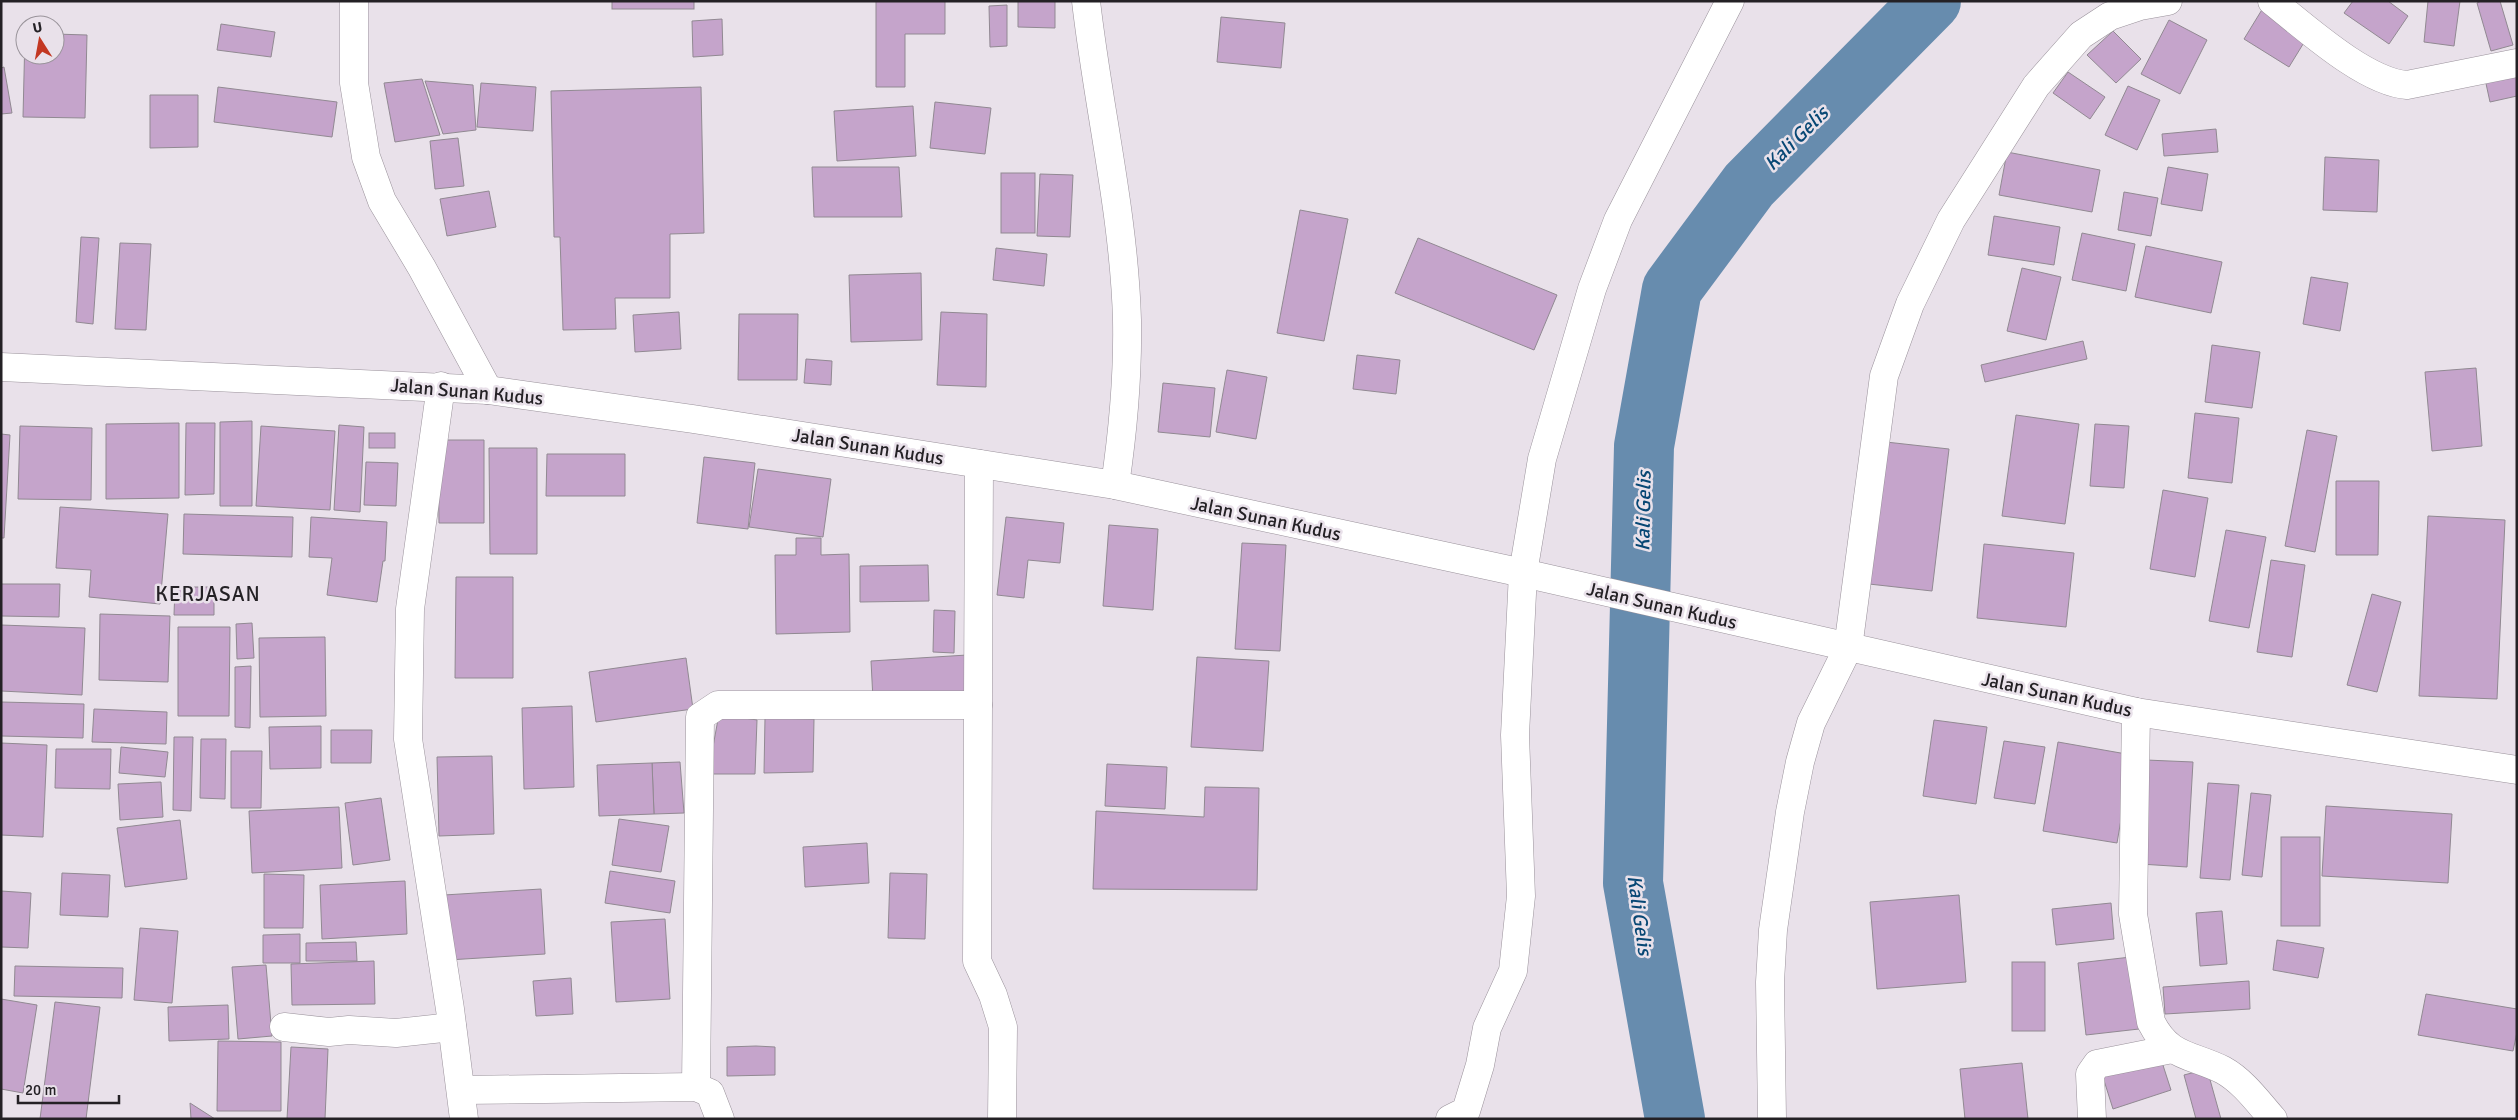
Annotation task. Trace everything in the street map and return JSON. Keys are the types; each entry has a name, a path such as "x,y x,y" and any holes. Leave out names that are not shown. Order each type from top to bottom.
{"street":[{"path":"354,1 354,84 369,165 382,201 422,268 488,390"},
{"path":"1086,1 1118,226 1127,319 1124,424 1115,486"},
{"path":"1450,1119 1466,1111 1480,1065 1487,1028 1513,971 1521,896 1515,735 1542,458 1592,289 1618,220 1730,1"},
{"path":"1772,1119 1770,982 1773,930 1790,812 1800,762 1811,723 1841,646 1884,376 1910,304 1951,220 2036,86 2081,35 2110,16 2140,6 2168,1"},
{"path":"2272,1 2336,50 2373,75 2393,84 2406,85 2517,63"},
{"name":"Jalan Sunan Kudus","path":"1,367 441,386 488,390 693,418 1115,486 1531,576 2136,712 2517,770"},
{"path":"441,386 410,609 408,739 452,1026 464,1119"},
{"path":"979,464 977,961 993,994 1003,1027 1002,1119"},
{"path":"696,1087 700,718 718,706 978,705"},
{"path":"2136,712 2132,914 2151,1022 2159,1037 2172,1049 2224,1070 2241,1083 2273,1119"},
{"path":"284,1027 328,1032 349,1030 396,1033 452,1026"},
{"path":"2092,1119 2090,1074 2097,1064 2172,1049"},
{"path":"460,1090 696,1087 710,1092 720,1119"},
{"path":"1430,1119 1436,1119"}],"building":[{"path":"612,1 694,1 694,9 612,9"},
{"path":"876,1 945,1 945,34 905,34 905,87 876,87"},
{"path":"1018,1 1055,1 1055,28 1018,27"},
{"path":"2353,1 2388,1 2408,16 2389,44 2344,13"},
{"path":"2428,1 2460,1 2454,46 2424,42"},
{"path":"2481,1 2500,1 2513,45 2491,51 2477,3"},
{"path":"1007,5 1007,46 990,47 989,6"},
{"path":"2263,8 2308,36 2289,67 2244,39"},
{"path":"1221,17 1285,23 1281,68 1217,62"},
{"path":"722,19 723,55 693,57 692,21"},
{"path":"2169,20 2207,40 2180,94 2141,74"},
{"path":"221,24 275,32 271,57 217,50"},
{"path":"2113,31 2141,59 2116,83 2087,55"},
{"path":"65,34 87,35 85,118 23,117 24,65 65,65"},
{"path":"4,67 12,113 1,114 1,68"},
{"path":"2068,72 2105,97 2090,119 2053,93"},
{"path":"2517,72 2517,96 2490,102 2485,79"},
{"path":"422,79 440,135 395,142 384,83"},
{"path":"425,81 473,85 476,130 443,134"},
{"path":"481,83 536,87 533,131 477,127"},
{"path":"2128,86 2160,100 2137,150 2105,135"},
{"path":"218,87 337,102 332,137 214,122"},
{"path":"701,87 704,233 670,234 670,298 615,298 616,329 563,330 560,237 554,237 551,91"},
{"path":"150,95 198,95 198,147 150,148"},
{"path":"935,102 991,108 985,154 930,148"},
{"path":"913,106 916,156 837,161 834,111"},
{"path":"2216,129 2218,152 2164,156 2162,134"},
{"path":"458,138 464,186 435,189 430,141"},
{"path":"2007,152 2100,170 2092,212 1999,195"},
{"path":"2325,157 2379,160 2377,212 2323,210"},
{"path":"812,167 899,167 902,217 814,217"},
{"path":"2168,167 2208,174 2202,211 2161,204"},
{"path":"1001,173 1035,173 1035,233 1001,233"},
{"path":"1040,174 1073,175 1070,237 1037,236"},
{"path":"489,191 496,227 447,236 440,199"},
{"path":"2124,192 2158,198 2151,236 2118,230"},
{"path":"1300,210 1348,219 1324,341 1277,333"},
{"path":"1994,216 2060,227 2054,265 1988,255"},
{"path":"2082,233 2135,244 2126,291 2072,280"},
{"path":"81,237 99,238 93,324 76,322"},
{"path":"1418,238 1557,295 1534,350 1395,293"},
{"path":"120,243 151,244 146,330 115,329"},
{"path":"2146,246 2222,262 2211,313 2135,297"},
{"path":"996,248 1047,254 1044,286 993,280"},
{"path":"2022,268 2061,277 2046,340 2007,331"},
{"path":"921,273 922,340 851,342 849,275"},
{"path":"2311,277 2348,283 2340,331 2303,324"},
{"path":"679,312 681,349 635,352 633,315"},
{"path":"941,312 987,314 986,387 937,385"},
{"path":"739,314 798,314 797,380 738,380"},
{"path":"2083,341 2087,359 1985,382 1981,365"},
{"path":"2212,345 2260,352 2252,408 2205,402"},
{"path":"1357,355 1400,360 1396,394 1353,389"},
{"path":"806,359 832,361 831,385 804,383"},
{"path":"2476,368 2482,446 2432,451 2425,372"},
{"path":"1227,370 1267,377 1256,439 1216,432"},
{"path":"1163,383 1215,388 1210,437 1158,432"},
{"path":"2195,413 2239,418 2232,483 2188,478"},
{"path":"2016,415 2079,424 2065,524 2002,516"},
{"path":"252,421 252,506 220,506 220,422"},
{"path":"179,423 179,498 106,499 106,424"},
{"path":"186,423 215,423 214,494 185,495"},
{"path":"2095,424 2129,426 2124,488 2090,486"},
{"path":"339,425 364,427 360,512 334,510"},
{"path":"20,426 92,428 91,500 18,499"},
{"path":"261,426 335,431 330,510 256,506"},
{"path":"2307,430 2337,436 2315,552 2285,546"},
{"path":"369,433 395,433 395,448 369,448"},
{"path":"1,434 10,435 4,538 1,538"},
{"path":"438,440 484,440 484,523 439,523"},
{"path":"1886,442 1949,449 1932,591 1869,584"},
{"path":"489,448 537,448 537,554 490,554"},
{"path":"547,454 625,454 625,496 546,496"},
{"path":"704,457 755,463 748,529 697,523"},
{"path":"366,462 398,463 396,506 364,505"},
{"path":"758,469 831,479 823,537 749,527"},
{"path":"2336,481 2379,481 2378,555 2336,555"},
{"path":"2163,490 2208,498 2195,577 2150,569"},
{"path":"60,507 168,514 160,604 89,597 91,570 56,568"},
{"path":"184,514 293,517 292,557 183,554"},
{"path":"2428,516 2505,520 2497,699 2419,696"},
{"path":"311,517 387,522 385,561 383,561 377,602 327,595 332,558 309,557"},
{"path":"1006,517 1064,523 1060,563 1028,560 1024,598 997,595"},
{"path":"1109,525 1158,529 1153,610 1103,606"},
{"path":"2226,530 2266,537 2249,628 2209,621"},
{"path":"796,538 821,538 821,555 849,554 850,632 776,634 775,555 796,555"},
{"path":"1242,543 1286,545 1280,651 1235,649"},
{"path":"1984,544 2074,553 2066,627 1977,618"},
{"path":"2271,560 2305,565 2292,657 2257,652"},
{"path":"928,565 929,601 860,602 860,566"},
{"path":"456,577 513,577 513,678 455,678"},
{"path":"1,584 60,584 59,617 1,616"},
{"path":"175,587 214,587 214,615 174,615"},
{"path":"2372,594 2401,602 2377,692 2347,685"},
{"path":"934,610 955,611 954,653 933,652"},
{"path":"100,614 170,616 168,682 99,680"},
{"path":"252,623 254,658 237,659 236,624"},
{"path":"1,625 85,628 82,695 1,691"},
{"path":"178,627 230,627 229,716 178,716"},
{"path":"325,637 326,716 260,717 259,638"},
{"path":"967,655 969,694 873,700 871,661"},
{"path":"1197,657 1269,661 1263,751 1191,747"},
{"path":"686,658 693,709 596,722 589,672"},
{"path":"251,666 250,728 235,727 235,667"},
{"path":"1,702 84,704 83,738 1,736"},
{"path":"572,706 574,787 524,789 522,708"},
{"path":"94,709 167,712 166,744 92,742"},
{"path":"719,714 757,720 755,774 708,774"},
{"path":"765,718 814,719 813,772 764,773"},
{"path":"1934,720 1987,727 1976,804 1923,796"},
{"path":"321,726 321,768 270,769 269,727"},
{"path":"331,730 372,730 371,763 331,763"},
{"path":"174,737 193,737 191,811 173,810"},
{"path":"201,739 226,739 225,799 200,798"},
{"path":"2004,741 2045,747 2035,804 1994,798"},
{"path":"2058,742 2132,755 2117,843 2043,831"},
{"path":"1,743 47,745 43,837 1,835"},
{"path":"121,747 168,752 165,777 119,773"},
{"path":"56,749 111,749 110,789 55,788"},
{"path":"231,751 262,751 261,808 231,808"},
{"path":"492,756 494,834 439,836 437,757"},
{"path":"2146,760 2193,762 2187,867 2140,864"},
{"path":"680,762 684,813 654,814 652,763"},
{"path":"652,763 654,814 599,816 597,765"},
{"path":"1107,764 1167,767 1165,809 1105,806"},
{"path":"161,782 163,817 120,820 118,784"},
{"path":"2208,783 2239,785 2230,880 2200,878"},
{"path":"1205,787 1259,788 1257,890 1093,889 1096,811 1204,817"},
{"path":"2251,793 2271,795 2262,877 2242,875"},
{"path":"381,798 390,860 353,865 345,803"},
{"path":"2326,806 2452,814 2448,883 2322,876"},
{"path":"339,807 342,868 252,873 249,811"},
{"path":"619,819 669,826 661,872 612,865"},
{"path":"180,820 187,879 125,887 117,828"},
{"path":"2281,837 2320,837 2320,926 2281,926"},
{"path":"867,843 869,883 805,887 803,847"},
{"path":"610,871 675,881 670,913 605,903"},
{"path":"62,873 110,875 108,917 60,915"},
{"path":"890,873 927,874 925,939 888,938"},
{"path":"264,874 304,875 303,928 264,928"},
{"path":"405,881 407,934 322,939 320,885"},
{"path":"541,889 545,954 448,960 444,895"},
{"path":"1,891 31,893 28,948 1,947"},
{"path":"1959,895 1966,982 1877,989 1870,902"},
{"path":"2111,903 2114,939 2056,945 2052,909"},
{"path":"2222,911 2227,964 2200,966 2196,913"},
{"path":"665,919 670,999 616,1002 611,922"},
{"path":"140,928 178,931 172,1003 134,1000"},
{"path":"300,934 300,963 263,963 263,935"},
{"path":"2277,940 2324,948 2318,978 2273,970"},
{"path":"356,942 357,961 306,961 306,943"},
{"path":"2131,957 2139,1029 2086,1035 2078,963"},
{"path":"374,961 375,1004 292,1005 291,964"},
{"path":"2012,962 2045,962 2045,1031 2012,1031"},
{"path":"266,965 272,1036 238,1039 232,967"},
{"path":"15,966 123,968 122,998 14,996"},
{"path":"571,978 573,1014 536,1016 533,981"},
{"path":"2249,981 2250,1009 2165,1014 2163,987"},
{"path":"2426,994 2517,1009 2517,1032 2513,1051 2418,1035"},
{"path":"1,999 37,1005 23,1093 1,1089"},
{"path":"55,1002 100,1007 86,1119 40,1119"},
{"path":"228,1005 229,1039 169,1041 168,1007"},
{"path":"218,1041 281,1042 281,1111 217,1111"},
{"path":"291,1047 328,1049 325,1119 287,1119"},
{"path":"727,1047 775,1047 775,1075 727,1076"},
{"path":"2160,1056 2171,1090 2113,1109 2102,1074"},
{"path":"2022,1063 2028,1119 1965,1119 1960,1069"},
{"path":"2207,1069 2221,1119 2196,1119 2184,1075"},
{"path":"190,1103 215,1119 191,1119"}],"waterway":[{"name":"Kali Gelis","path":"1675,1119 1633,883 1644,446 1672,289 1749,185 1931,1"}],"district":[{"name":"KERJASAN","path":"208,594"}]}
